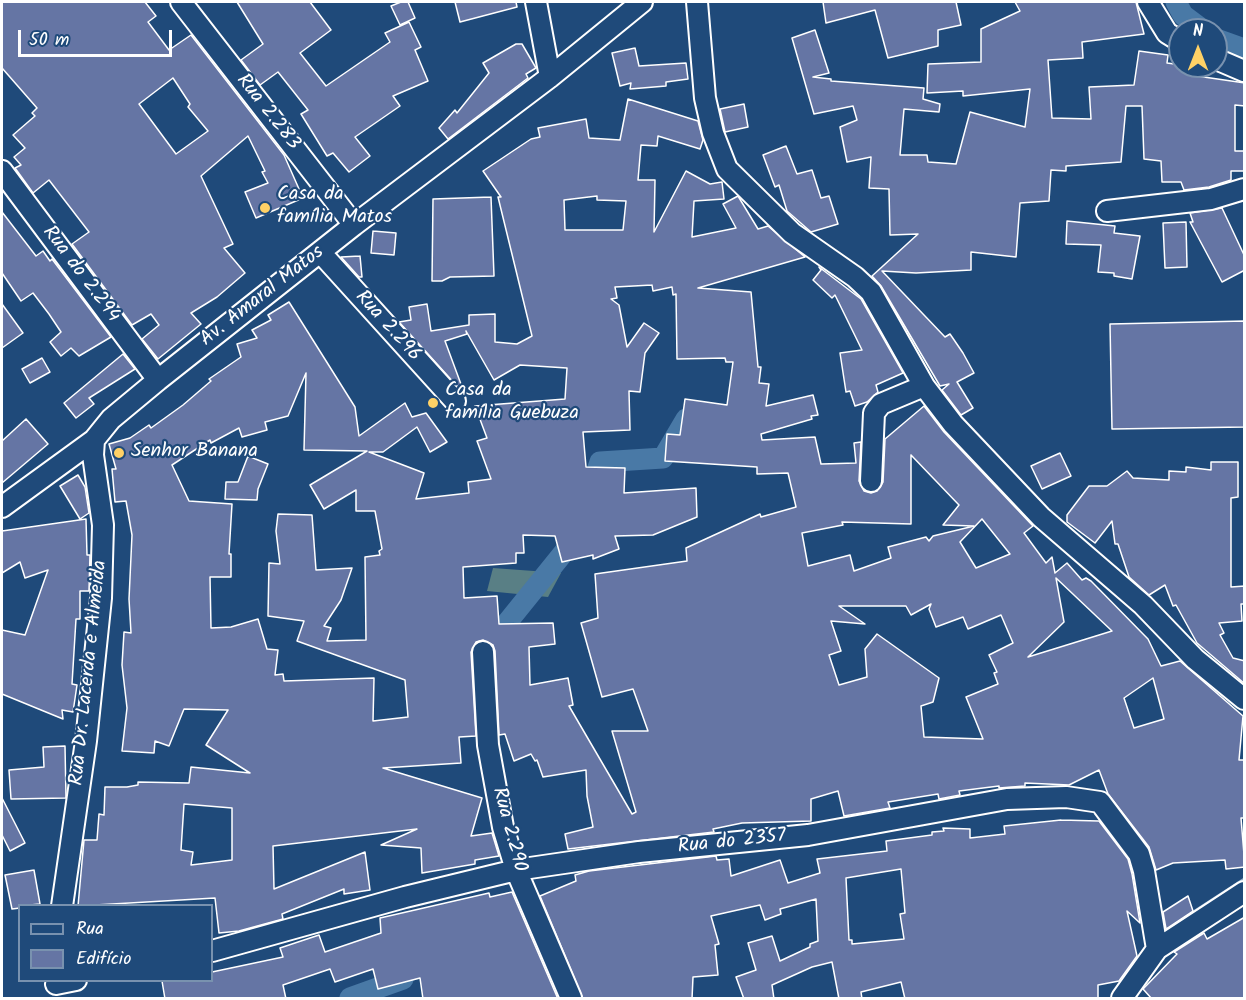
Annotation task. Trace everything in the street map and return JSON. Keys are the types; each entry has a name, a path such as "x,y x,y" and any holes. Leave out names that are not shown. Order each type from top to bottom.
{"street":[{"name":"Rua 2.283","path":"181,2 354,225"},
{"path":"536,2 550,77"},
{"name":"Av. Amaral Matos","path":"2,507 94,440 111,419 158,380 354,225 550,77 642,2"},
{"path":"697,2 705,98 721,157 735,178 792,234 855,277 871,292 924,386 953,424 1041,517 1143,605 1195,659 1245,699"},
{"path":"1148,2 1168,34"},
{"path":"1228,64 1245,70"},
{"name":"Rua do 2.294","path":"2,171 158,380"},
{"path":"1107,210 1211,199 1245,189"},
{"name":"Rua 2.296","path":"320,252 455,401"},
{"path":"871,481 874,413 881,404 924,386"},
{"name":"Rua Dr. Lacerda e Almeida","path":"62,904 86,741 101,598 103,525 93,455 94,440"},
{"name":"Rua 2.290","path":"483,652 488,745 503,827 516,870 571,999"},
{"name":"Rua do 2357","path":"213,951 405,897 516,870 639,852 808,835 1007,799 1066,797 1100,802 1138,855 1144,871 1157,949"},
{"path":"1122,999 1157,949 1229,900 1245,892"},
{"path":"56,988 73,982"}],"green space":[{"path":"493,568 561,573 548,597 487,591"}],"building":[{"path":"2,2 145,2 156,16 148,22 169,50 191,35 284,155 303,198 256,218 245,192 268,183 262,172 265,171 248,136 201,176 233,244 224,248 245,273 217,297 191,313 201,324 158,359 142,339 159,325 151,314 132,325 72,244 89,232 49,180 33,193 15,168 21,165 14,157 25,148 13,135 35,116 32,113 37,108 2,68","holes":["173,78 190,104 188,107 208,131 176,154 139,104"]},
{"path":"237,2 310,2 331,30 300,53 326,86 390,42 385,33 409,22 421,47 415,50 428,81 393,96 400,106 355,137 370,156 349,172 333,153 327,156 301,114 308,110 278,72 260,85 241,60 263,44"},
{"path":"408,2 415,18 400,25 391,6"},
{"path":"455,2 516,2 517,7 460,22"},
{"path":"823,2 956,2 961,25 938,30 938,46 888,58 875,10 826,23"},
{"path":"1015,2 1136,2 1144,34 1082,42 1083,58 1048,60 1052,118 1091,119 1089,87 1134,85 1139,51 1168,55 1168,78 1211,78 1245,83 1245,106 1235,105 1235,151 1245,151 1245,171 1231,171 1231,180 1209,187 1184,190 1181,182 1162,182 1161,161 1144,159 1142,106 1126,106 1121,162 1066,166 1066,171 1051,170 1049,201 1020,203 1016,257 971,252 971,270 916,273 882,271 945,337 950,334 974,373 957,382 973,408 961,415 942,390 949,384 940,386 881,286 872,276 918,234 890,235 889,189 869,188 871,157 847,162 840,127 857,120 853,106 814,114 792,38 815,30 829,73 813,77 831,79 831,81 924,88 923,99 940,104 939,112 904,109 900,155 927,155 928,162 956,164 970,112 1025,127 1030,89 963,96 963,91 927,93 928,64 981,62 981,29 1020,11"},
{"path":"516,44 522,44 536,68 526,74 528,78 448,139 439,128 455,110 457,113 489,73 483,63"},
{"path":"635,48 639,66 686,63 688,79 666,82 666,86 630,89 631,83 620,86 612,53"},
{"path":"628,99 698,121 703,140 700,149 658,136 657,146 641,145 638,180 655,180 654,232 686,171 710,184 722,182 724,199 694,201 692,237 736,228 723,204 738,196 758,229 768,226 805,257 698,288 751,292 758,367 761,367 759,383 769,384 766,406 813,395 818,415 811,416 812,419 761,434 762,440 815,437 821,464 856,463 854,443 861,442 859,481 864,491 871,493 877,491 883,482 885,439 924,406 944,432 1033,526 1024,533 1046,563 1052,557 1055,573 1067,563 1082,580 1086,578 1091,581 1148,639 1161,666 1180,661 1243,716 1239,760 1245,760 1245,818 1241,818 1245,867 1226,869 1225,860 1173,863 1156,870 1149,847 1108,794 1099,770 1069,785 1025,783 1025,786 999,788 999,786 959,791 960,795 939,799 938,794 888,802 890,808 844,816 838,791 811,799 811,821 742,823 713,829 714,832 568,849 565,834 593,827 587,796 586,770 543,777 537,760 535,761 531,754 514,761 505,734 499,735 495,651 493,645 483,640 476,642 471,652 476,736 459,737 461,763 383,768 482,798 471,836 492,833 499,856 475,860 475,864 422,873 421,848 381,845 417,829 273,846 274,889 365,852 370,890 344,894 344,889 282,914 283,919 239,931 219,933 215,898 78,904 84,840 97,840 99,814 104,815 105,787 127,787 138,785 138,782 189,783 191,767 250,773 206,745 228,710 184,709 169,746 155,741 154,753 122,751 127,708 122,665 124,632 131,633 129,599 132,535 126,501 115,502 112,469 116,469 109,444 130,438 149,425 151,428 183,405 211,381 209,379 241,357 237,344 257,338 252,330 271,320 268,315 289,302 355,407 359,436 405,403 412,417 426,413 447,442 430,452 417,427 383,452 369,452 424,473 416,499 469,493 468,482 491,479 477,441 487,438 475,406 565,399 567,368 520,365 494,380 466,331 467,334 445,341 465,395 399,322 411,320 409,307 427,304 431,331 469,325 469,315 495,314 495,342 517,344 532,336 498,197 501,197 483,171 531,139 540,137 538,128 586,119 589,138 620,140","holes":["597,196 597,200 626,201 623,230 565,230 564,200","652,285 653,291 672,287 673,295 676,294 677,359 725,358 726,362 733,362 727,405 685,399 680,435 667,434 665,461 757,467 757,474 788,473 796,507 761,517 760,514 686,548 687,561 595,574 598,618 581,623 602,697 633,689 648,731 612,731 636,812 632,814 569,706 573,705 568,678 530,685 529,647 555,644 553,623 499,624 497,596 464,598 463,567 516,563 516,553 524,553 523,535 555,536 562,562 593,555 593,559 619,549 615,536 653,535 697,517 696,488 624,493 625,468 586,467 583,432 630,430 629,391 640,392 645,353 659,333 644,323 627,347 619,305 611,299 617,298 615,287","306,373 304,450 367,451 310,485 324,509 356,490 356,511 375,511 382,549 379,551 380,555 365,557 366,640 327,641 331,628 324,626 341,600 352,568 316,570 312,515 278,514 276,531 280,564 269,563 268,616 304,621 297,641 405,680 408,717 373,721 374,678 284,681 283,674 275,675 278,650 267,649 258,619 231,627 211,628 210,577 231,577 231,554 229,554 232,504 189,501 172,465 210,440 211,443 239,428 242,437 267,430 265,422 288,416","911,455 959,505 943,525 974,526 933,536 929,541 926,537 888,547 891,558 854,571 850,555 808,566 802,533 843,525 842,522 911,524","982,519 1010,554 976,568 960,542","1056,578 1112,631 1028,657 1064,622","931,604 929,609 936,627 963,617 968,629 1001,615 1013,643 989,655 997,672 994,673 998,684 966,697 983,739 924,737 921,706 933,702 939,678 877,634 865,649 867,677 839,685 829,655 841,651 831,621 865,624 839,606 906,606 911,615","1153,678 1164,719 1134,728 1124,698","184,804 232,808 232,860 191,865 193,852 181,850"]},
{"path":"744,104 748,127 725,132 720,109"},
{"path":"786,146 797,174 812,170 821,198 829,196 838,224 811,232 787,211 779,185 775,187 763,155"},
{"path":"491,197 494,276 450,277 442,281 432,281 433,199"},
{"path":"1222,208 1245,257 1245,270 1222,282 1190,222 1193,222 1190,213"},
{"path":"2,212 36,256 43,251 50,261 52,259 111,337 79,356 71,348 61,356 50,342 61,332 49,314 33,293 21,301 2,273"},
{"path":"1067,221 1115,226 1114,233 1140,236 1132,279 1114,276 1114,273 1098,272 1101,245 1066,244"},
{"path":"1186,222 1187,267 1165,268 1163,223"},
{"path":"373,231 396,233 394,255 371,253"},
{"path":"360,256 362,277 359,277 341,257"},
{"path":"819,267 861,299 903,373 876,385 878,392 867,402 855,406 850,391 846,392 840,353 862,350 835,295 832,298 813,280 821,270"},
{"path":"2,304 23,333 2,348"},
{"path":"1245,321 1245,427 1112,429 1110,324"},
{"path":"123,354 135,369 89,398 94,404 76,418 64,403"},
{"path":"42,358 50,372 30,383 22,369"},
{"path":"26,419 48,444 2,483 2,441"},
{"path":"1060,453 1071,476 1042,489 1031,466"},
{"path":"248,456 268,464 258,489 257,500 225,499 226,482 238,482"},
{"path":"1211,462 1238,462 1238,497 1231,498 1231,587 1245,586 1245,604 1241,604 1242,621 1219,623 1224,633 1220,635 1233,658 1245,661 1245,684 1197,643 1176,605 1173,606 1165,585 1149,595 1129,577 1118,544 1115,544 1112,521 1095,543 1067,522 1067,515 1089,486 1107,486 1127,471 1133,478 1169,480 1169,471 1186,472 1186,467 1211,470"},
{"path":"78,475 85,487 89,513 80,519 60,486"},
{"path":"86,519 87,555 90,555 89,591 80,591 80,619 76,619 72,684 77,685 73,712 62,710 63,719 2,694 2,630 25,635 48,570 25,578 20,562 2,573 2,531"},
{"path":"65,746 66,798 11,799 9,770 44,767 43,747"},
{"path":"2,798 25,843 10,851 2,835"},
{"path":"1061,820 1099,821 1128,859 1140,923 1127,911 1137,956 1119,981 1098,985 1098,999 905,999 901,982 861,992 862,999 839,999 832,962 812,967 772,985 774,999 744,999 736,977 756,970 748,943 772,936 780,961 810,947 810,944 818,941 816,899 780,909 781,914 765,920 760,905 711,916 719,944 715,945 718,975 693,977 692,999 583,999 540,896 576,881 575,875 589,871 716,856 717,860 729,859 731,876 780,860 788,883 820,873 817,859 887,851 886,841 932,835 932,832 944,831 943,828 970,829 970,838 1005,834 1004,826","holes":["901,869 905,913 900,914 904,939 852,944 852,940 849,940 846,878"]},
{"path":"34,870 40,904 18,904 18,908 12,909 5,875"},
{"path":"512,892 558,999 423,999 420,978 378,989 373,969 335,982 330,969 283,985 286,999 165,999 162,982 213,982 213,972 283,957 280,948 319,935 325,952 381,933 380,918 489,893 490,897"},
{"path":"1188,896 1193,911 1166,929 1163,912"},
{"path":"1245,917 1245,999 1152,999 1143,989 1177,954 1174,952 1204,933 1207,939"}],"waterway":[{"path":"1176,2 1187,18"},
{"path":"1228,43 1244,49"},
{"path":"589,494 600,462 663,458 686,419"},
{"path":"489,645 573,541 576,533"},
{"path":"1187,918 1244,881"},
{"path":"350,998 403,979"}],"place":[{"name":"Casa da família Matos","path":"265,208"},
{"name":"Casa da família Guebuza","path":"433,403"},
{"name":"Senhor Banana","path":"119,453"}]}
